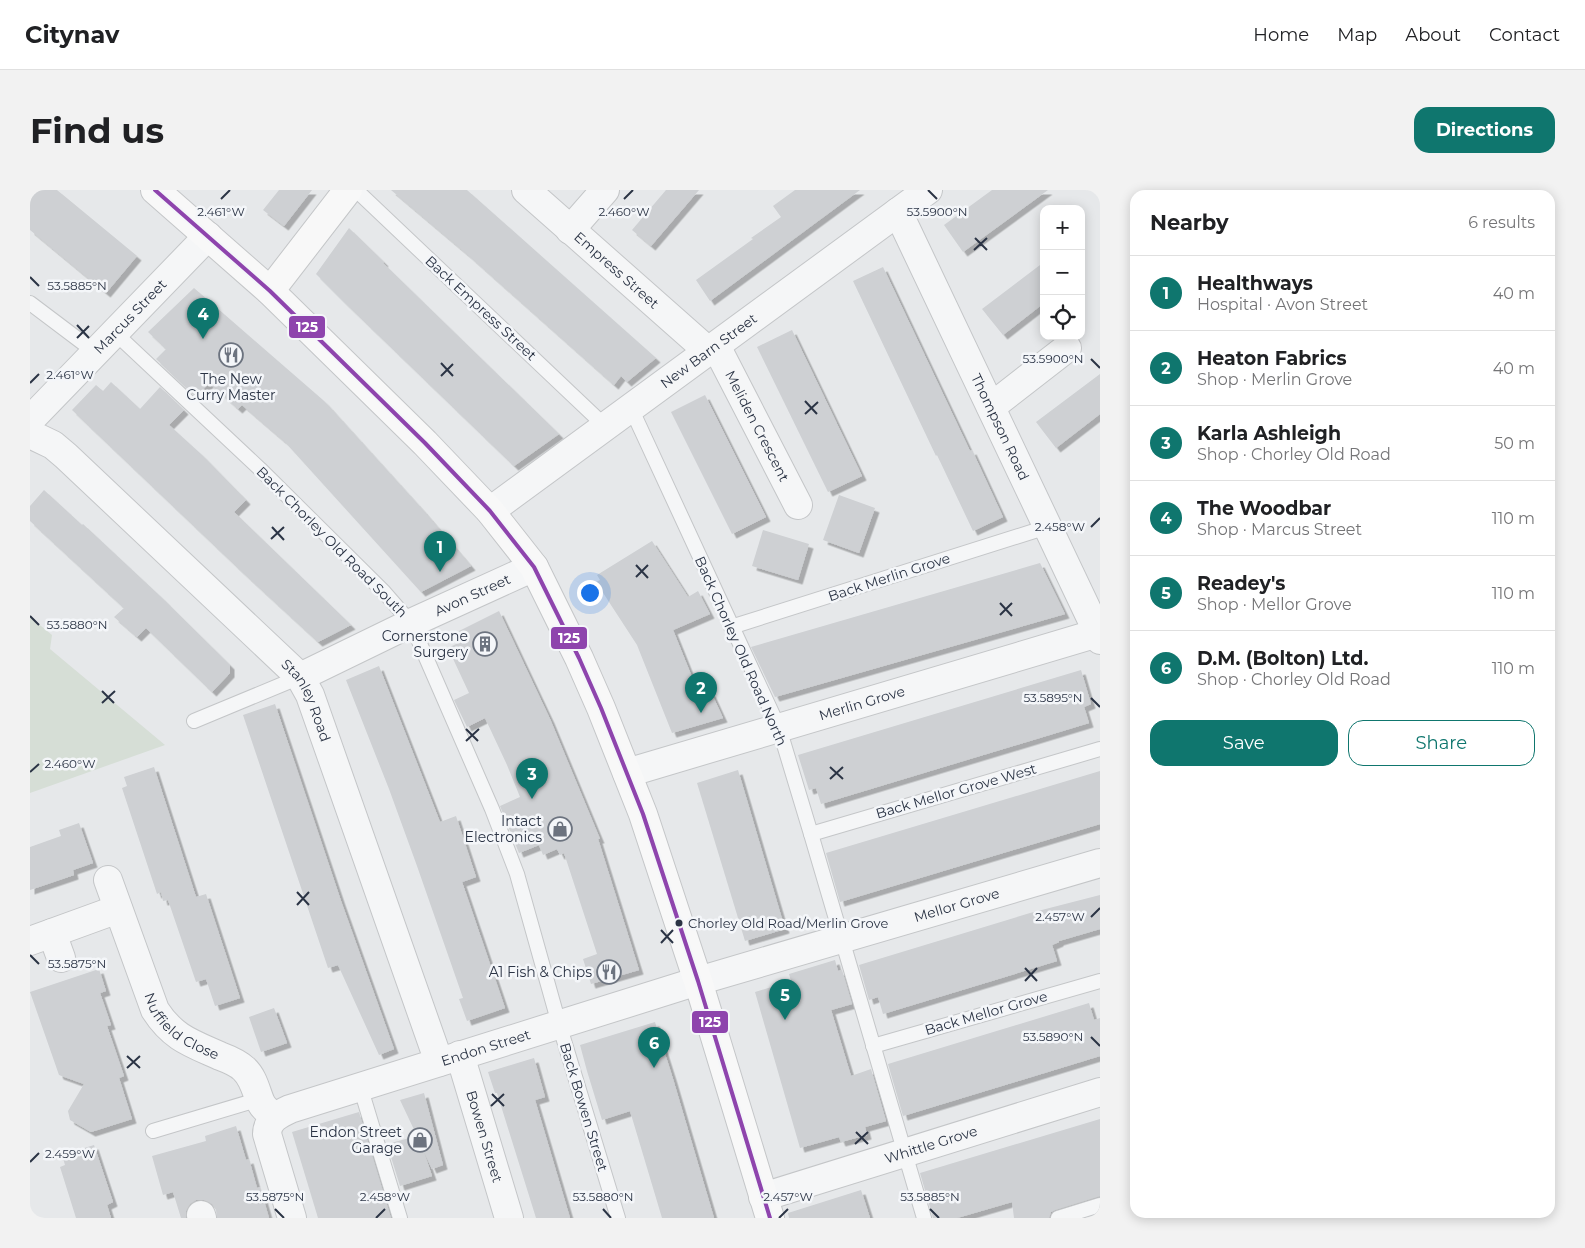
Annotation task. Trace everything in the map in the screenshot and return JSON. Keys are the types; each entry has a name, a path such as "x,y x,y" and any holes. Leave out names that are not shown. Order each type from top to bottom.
{"main road":[{"path":"155,190 270,291 418,436 490,511 534,567 579,658 643,814 698,981 766,1207"},
{"path":"270,291 348,190"}],"street":[{"name":"Empress Street","path":"526,190 570,230 712,349"},
{"path":"570,230 605,190"},
{"name":"New Barn Street","path":"490,511 928,190"},
{"name":"Thompson Road","path":"898,212 1047,527 1092,597 1099,637"},
{"name":"Marcus Street","path":"30,420 208,236"},
{"path":"991,407 1067,348"},
{"name":"Meliden Crescent","path":"712,349 798,505"},
{"name":"Stanley Road","path":"30,434 53,445 66,456 300,677 310,695 450,1058"},
{"name":"Avon Street","path":"300,677 534,567"},
{"name":"Merlin Grove","path":"627,773 1099,637"},
{"name":"Mellor Grove","path":"698,981 1100,863"},
{"name":"Nuffield Close","path":"108,880 155,1010 164,1023 175,1034 189,1042 234,1062 245,1069 252,1078 267,1108"},
{"path":"61,958 41,937 118,909"},
{"name":"Endon Street","path":"267,1108 290,1109 698,981"},
{"name":"Bowen Street","path":"450,1058 509,1218"},
{"name":"Whittle Grove","path":"766,1207 904,1152 1100,1092"},
{"path":"267,1108 269,1124 267,1134 292,1218"}],"lane":[{"name":"Back Empress Street","path":"356,190 606,427"},
{"path":"30,303 95,352"},
{"name":"Back Chorley Old Road South","path":"114,332 260,469 384,592 412,623 492,809 517,874 559,1024"},
{"name":"Back Chorley Old Road North","path":"631,408 779,728 924,1218"},
{"name":"Back Merlin Grove","path":"731,627 1047,527"},
{"name":"Avon Street","path":"194,721 300,677"},
{"name":"Back Mellor Grove West","path":"811,834 1100,749"},
{"name":"Back Mellor Grove","path":"873,1046 1100,980"},
{"name":"Back Bowen Street","path":"559,1024 618,1218"},
{"path":"360,1086 400,1218"},
{"name":"Endon Street","path":"153,1131 267,1108"},
{"path":"1058,1218 1100,1205"}],"shaded area":[{"path":"30,617 52,635 50,649 165,745 30,793"}],"building":[{"path":"30,190 57,190 137,256 106,293 30,230"},
{"path":"279,190 312,190 284,226 263,210"},
{"path":"391,190 467,190 656,358 627,382 621,376 614,385 468,255"},
{"path":"666,190 699,190 651,246 632,230"},
{"path":"795,190 860,190 710,301 696,280 781,217 773,206"},
{"path":"992,190 1048,190 963,252 944,225"},
{"path":"349,228 559,434 514,466 345,303 316,274"},
{"path":"1040,265 1040,306 1003,335 982,309"},
{"path":"883,267 1003,517 973,531 853,281"},
{"path":"194,288 324,401 471,566 421,592 285,442 242,405 238,409 209,383 196,397 156,359 166,349 148,332"},
{"path":"792,330 862,476 828,492 757,347"},
{"path":"1100,374 1100,414 1056,448 1036,422"},
{"path":"111,382 140,409 160,387 184,410 169,425 202,455 246,500 234,512 351,625 318,642 72,410 96,385 103,391"},
{"path":"705,395 766,517 732,534 671,412"},
{"path":"44,490 160,596 230,665 230,673 212,692 146,628 137,637 114,617 124,608 30,521 30,506"},
{"path":"839,495 875,508 859,553 823,540"},
{"path":"763,530 809,544 798,580 752,566"},
{"path":"652,541 688,597 698,591 710,614 673,630 700,697 711,692 723,718 672,733 637,645 596,582 600,580 597,575"},
{"path":"1040,563 1065,614 775,697 751,647"},
{"path":"499,611 550,719 600,839 598,839 639,970 591,984 583,959 597,954 564,853 560,855 557,849 543,855 539,845 519,853 500,806 520,797 507,765 485,718 467,727 454,700 469,693 448,648 464,640 459,631"},
{"path":"379,666 440,822 456,816 476,877 462,882 505,1008 467,1021 459,999 463,998 417,866 346,680"},
{"path":"1081,670 1091,704 1084,707 1089,723 821,804 816,788 809,790 798,755"},
{"path":"275,704 341,901 394,1049 379,1055 338,965 328,968 243,715"},
{"path":"154,767 196,897 206,894 240,998 215,1006 206,979 196,982 168,900 163,901 161,892 157,894 122,788 127,786 124,777"},
{"path":"738,770 785,929 745,941 697,783"},
{"path":"1100,771 1100,824 840,902 826,853"},
{"path":"79,823 93,863 73,870 74,875 30,890 30,847 61,836 59,830"},
{"path":"1100,895 1100,929 1059,941 1052,945 1057,961 883,1014 878,997 869,1000 859,965 1030,913"},
{"path":"835,960 838,971 842,970 852,1004 831,1010 851,1076 871,1069 886,1121 865,1127 867,1135 841,1142 839,1137 800,1148 755,992 791,981 789,974"},
{"path":"99,969 106,991 100,993 111,1025 107,1026 124,1076 119,1078 132,1119 91,1132 70,1120 68,1111 84,1084 59,1075 30,992"},
{"path":"1089,1003 1094,1020 1100,1018 1100,1056 903,1116 888,1064"},
{"path":"274,1008 287,1043 261,1052 249,1017"},
{"path":"655,1022 714,1218 662,1218 630,1111 602,1120 587,1071 580,1045"},
{"path":"534,1058 545,1097 535,1100 570,1218 536,1218 497,1093 495,1093 488,1072"},
{"name":"Endon Street Garage","path":"424,1093 443,1165 432,1169 424,1152 432,1176 400,1186 387,1144 417,1136 400,1100"},
{"path":"359,1112 391,1218 318,1218 292,1132"},
{"path":"1100,1119 1100,1196 1055,1210 1051,1212 1049,1218 1014,1218 1012,1202 957,1218 933,1218 920,1173"},
{"path":"236,1126 246,1160 249,1159 257,1188 260,1187 269,1218 217,1218 216,1210 212,1204 204,1200 196,1200 190,1204 186,1211 186,1218 181,1218 173,1192 163,1195 152,1156 206,1141 205,1136"},
{"path":"94,1145 113,1202 107,1205 111,1218 76,1218 60,1167 65,1165 62,1155"},
{"path":"861,1190 870,1218 789,1218 788,1213"}],"transit line":[{"name":"125","path":"155,190 270,291 425,443 490,511 534,567 579,658 643,814 698,981 770,1218"}],"place":[{"name":"The Woodbar","path":"203,339"},
{"name":"The New Curry Master","path":"231,355"},
{"name":"Healthways","path":"440,572"},
{"name":"Cornerstone Surgery","path":"485,644"},
{"name":"Heaton Fabrics","path":"701,713"},
{"name":"Karla Ashleigh","path":"532,799"},
{"name":"Intact Electronics","path":"560,829"},
{"name":"Chorley Old Road/Merlin Grove","path":"679,923"},
{"name":"A1 Fish & Chips","path":"609,972"},
{"name":"Readey's","path":"785,1020"},
{"name":"D.M. (Bolton) Ltd.","path":"654,1068"},
{"name":"Endon Street Garage","path":"420,1140"}]}
